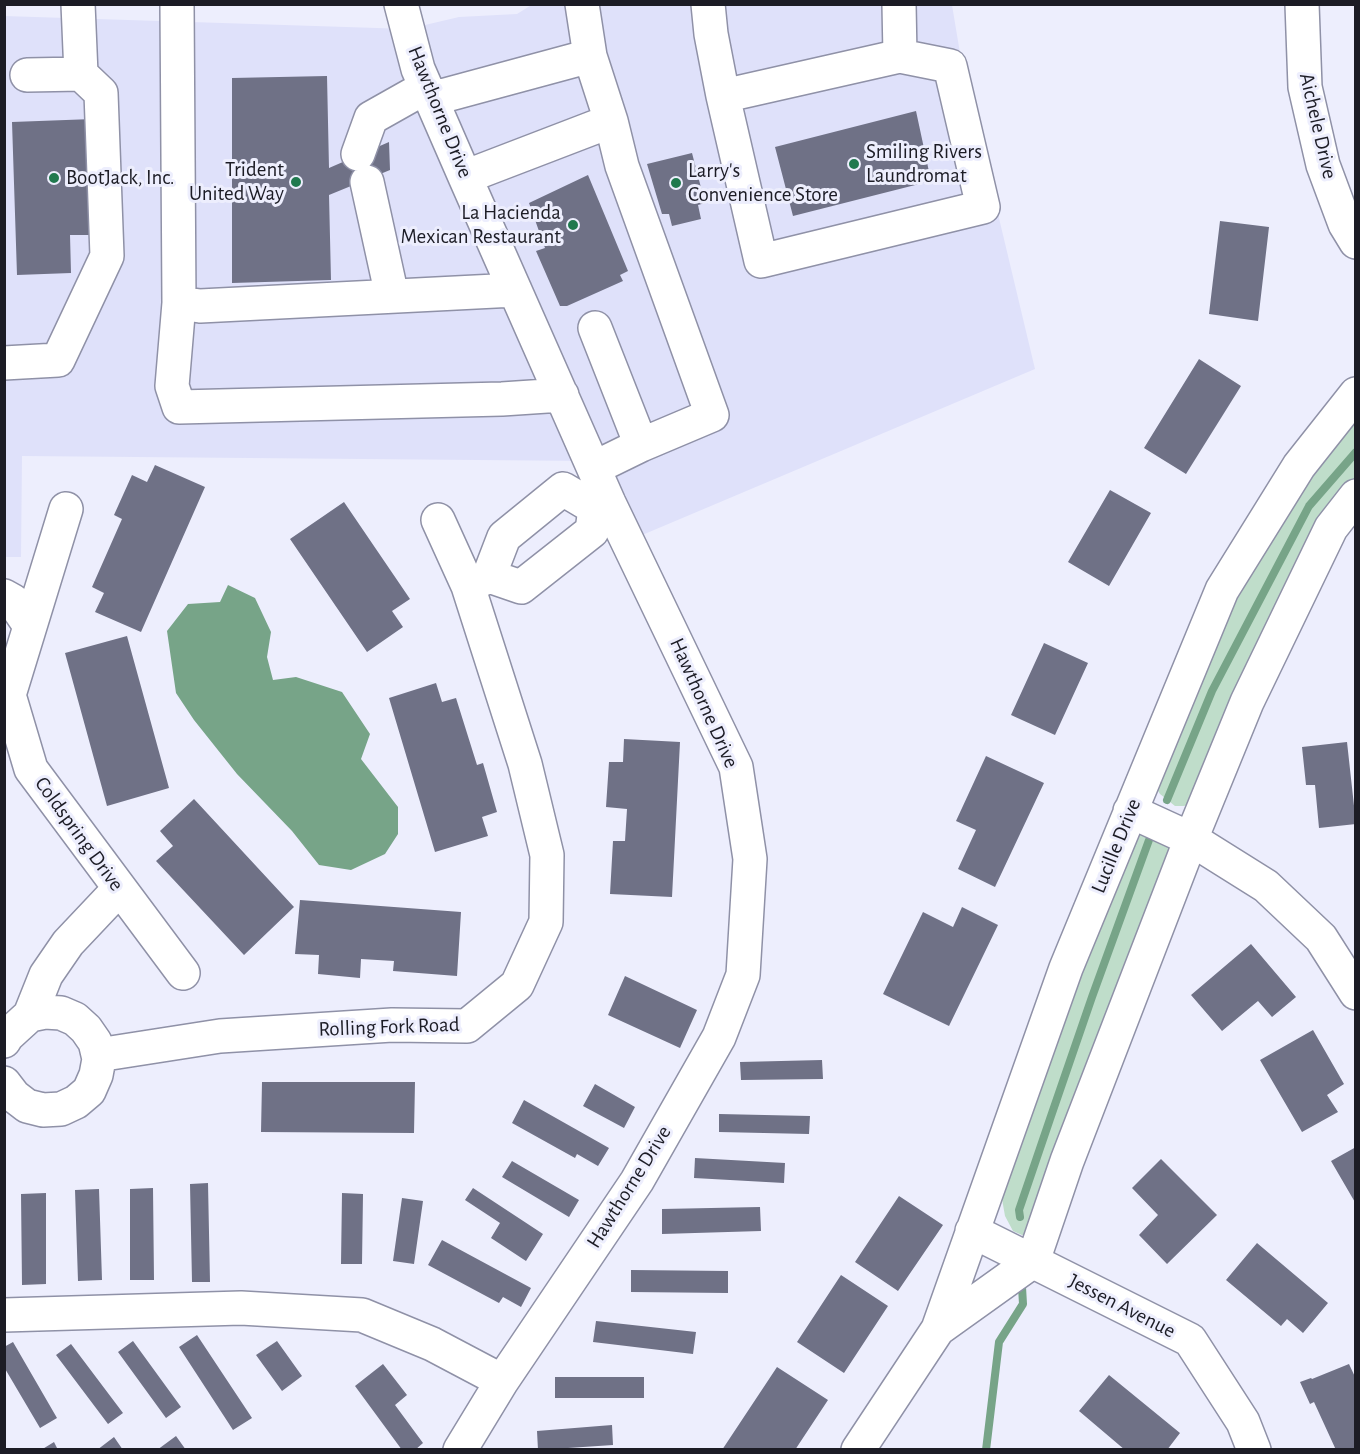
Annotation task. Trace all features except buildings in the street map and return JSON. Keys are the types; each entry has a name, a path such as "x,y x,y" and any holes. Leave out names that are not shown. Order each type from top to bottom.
{"street":[{"path":"4,363 58,360 106,256 101,93 81,74 78,4"},
{"path":"177,4 179,303 172,386 179,407 502,399 562,395"},
{"name":"Hawthorne Drive","path":"401,4 418,69 594,468 602,506 736,767 750,859 743,975 719,1037 637,1181 502,1381 460,1449"},
{"path":"582,4 590,56 611,121 622,166 712,415 594,468"},
{"path":"708,4 711,34 723,96 761,261 983,207 950,66 900,56 723,96"},
{"path":"899,4 900,56"},
{"name":"Aichele Drive","path":"1302,4 1305,87 1323,165 1345,224 1356,242"},
{"path":"392,296 362,168 371,118 429,93 590,56"},
{"path":"27,75 81,74"},
{"path":"465,177 611,121"},
{"path":"179,303 200,306 515,290"},
{"path":"595,328 641,445"},
{"name":"Lucille Drive","path":"858,1449 938,1329 1066,968 1222,590 1299,466 1356,394"},
{"path":"563,489 602,506 592,531 520,587 479,581 504,537 563,489"},
{"path":"1033,1260 1067,1161 1191,838 1247,702 1331,528 1356,496"},
{"name":"Coldspring Drive","path":"66,508 9,695 31,769 183,973"},
{"name":"Rolling Fork Road","path":"98,1055 220,1036 392,1025 467,1026 517,985 546,922 547,855 479,581 438,520"},
{"path":"4,596 13,601 30,626"},
{"path":"1130,811 1191,838 1266,886 1321,938 1356,993"},
{"path":"4,1041 30,1015 46,975 68,943 119,889"},
{"path":"4,1083 14,1096 27,1106 44,1110 61,1109 76,1102 89,1091 96,1076 98,1055 95,1042 86,1029 75,1019 60,1013 45,1012 30,1015"},
{"name":"Jessen Avenue","path":"972,1231 1190,1340 1243,1422 1254,1449"},
{"name":"Lucille Drive","path":"938,1329 1033,1260"},
{"path":"4,1315 241,1308 362,1315 432,1344 502,1381"}],"shaded area":[{"path":"533,4 952,5 961,59 1035,369 628,541 591,461 22,456 21,557 5,557 4,16 408,29 459,17 517,14"},
{"path":"1355,421 1355,478 1338,500 1192,803 1175,806 1160,794 1155,786 1245,576 1303,484"},
{"path":"228,585 255,598 271,632 267,657 273,680 296,677 342,692 370,734 361,759 398,807 398,834 385,854 351,870 319,865 292,831 237,774 194,720 176,693 167,631 188,604 220,602"},
{"path":"1139,828 1175,848 1033,1236 1022,1235 1013,1231 1005,1216 1002,1199 1009,1166 1133,836"}],"waterway":[{"path":"1167,800 1212,691 1309,506 1356,452"},
{"path":"1020,1217 1019,1210 1050,1119 1149,840"},
{"path":"986,1450 999,1342 1023,1304 1022,1287"}],"place":[{"name":"Smiling Rivers Laundromat","path":"854,164"},
{"name":"BootJack, Inc.","path":"54,178"},
{"name":"Trident United Way","path":"296,182"},
{"name":"Larry's Convenience Store","path":"676,183"},
{"name":"La Hacienda Mexican Restaurant","path":"573,225"}]}
